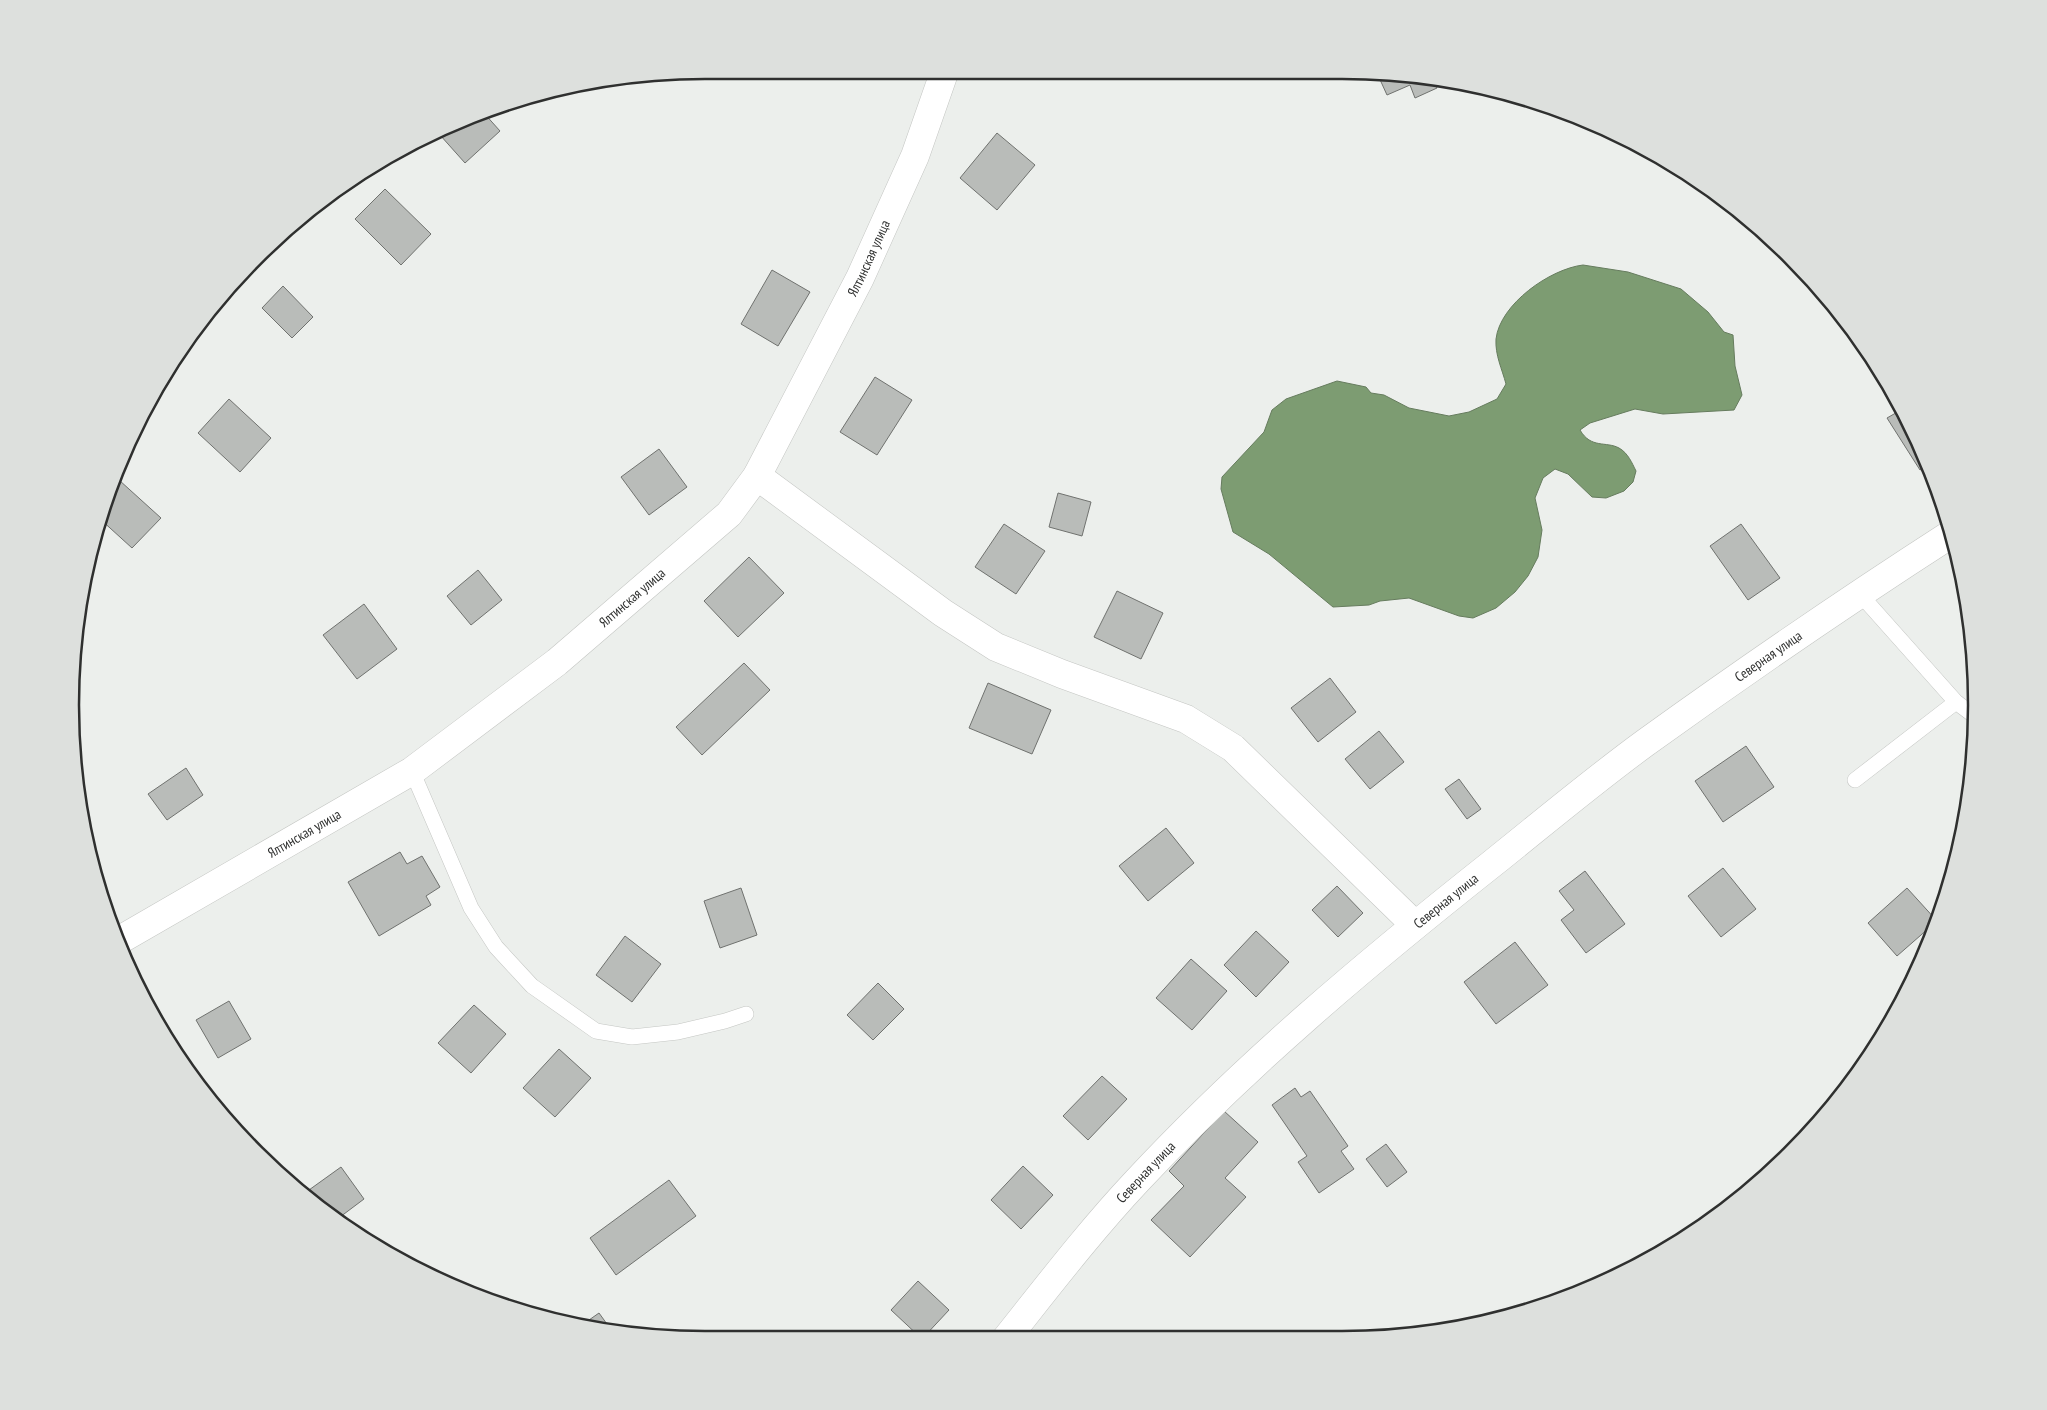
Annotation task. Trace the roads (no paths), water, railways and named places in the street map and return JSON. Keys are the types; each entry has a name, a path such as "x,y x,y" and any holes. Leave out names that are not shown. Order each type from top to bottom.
{"street":[{"name":"Ялтинская улица","path":"123,937 412,772 557,662 729,514 756,476 860,278 915,156 942,79"},
{"path":"756,476 943,613 996,647 1062,674 1186,719 1233,748 1415,925"},
{"name":"Северная улица","path":"1012,1331 1150,1167 1213,1104 1301,1022 1415,925 1643,745 1859,593 1945,537"}],"lane":[{"path":"1859,593 1956,702 1968,711"},
{"path":"1855,780 1956,702"},
{"path":"412,772 471,908 496,946 532,986 596,1031 632,1037 678,1032 746,1014"}]}
